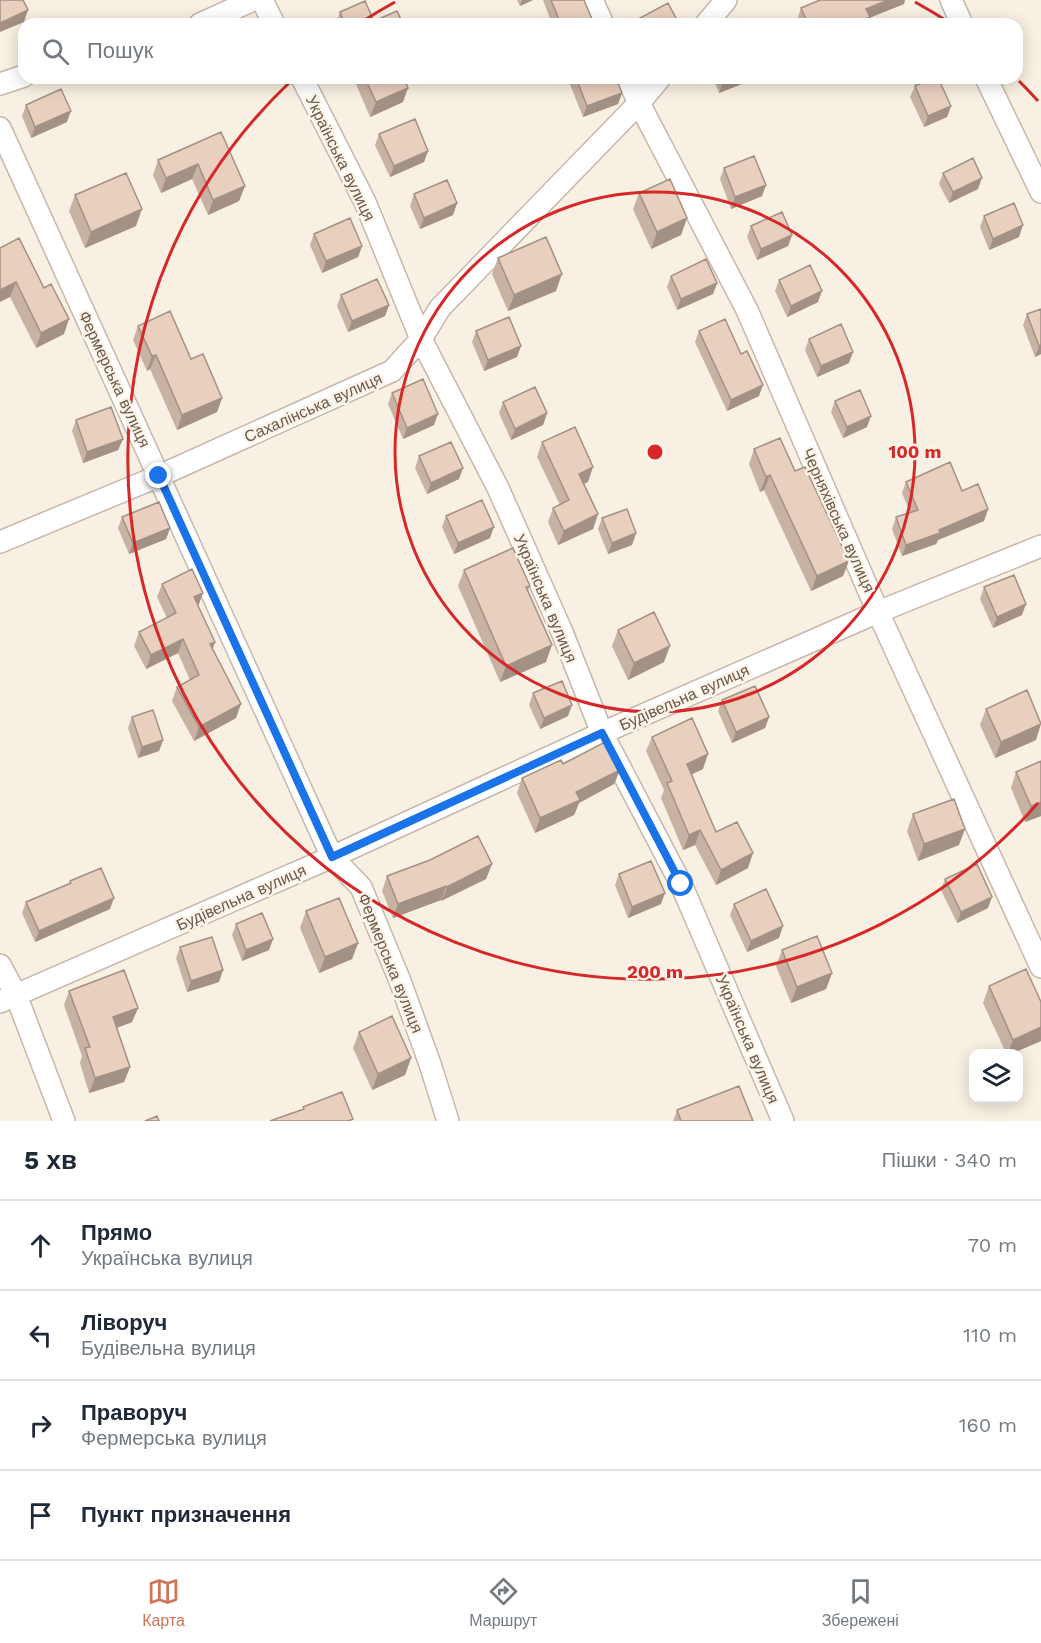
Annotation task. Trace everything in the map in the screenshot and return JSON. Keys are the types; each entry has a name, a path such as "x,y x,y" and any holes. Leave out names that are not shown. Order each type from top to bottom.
{"street":[{"path":"213,18 253,0"},
{"path":"262,0 271,18"},
{"path":"592,0 600,18"},
{"path":"711,18 726,0"},
{"path":"951,0 959,18"},
{"path":"0,84 18,78"},
{"name":"Українська вулиця","path":"305,84 365,202 421,339 498,488 562,632 602,733 681,884 783,1121"},
{"name":"Черняхівська вулиця","path":"630,84 747,310 878,612 1041,967"},
{"name":"Сахалінська вулиця","path":"0,542 159,476 392,371 421,339 440,309 655,84"},
{"path":"989,84 1041,192"},
{"name":"Фермерська вулиця","path":"0,128 332,857 361,887 400,981 448,1121"},
{"name":"Будівельна вулиця","path":"8,998 332,857 602,733 878,612 1041,546"},
{"path":"0,965 8,998 64,1121"}],"building":[{"path":"0,0 23,0 28,10 0,23"},
{"path":"551,0 584,0 592,18 558,18"},
{"path":"820,0 888,0 866,9 870,17 868,18 805,18 801,8"},
{"path":"365,1 373,18 342,18 340,12"},
{"path":"668,3 676,18 640,18"},
{"path":"397,11 400,18 381,18"},
{"path":"368,84 406,84 408,88 376,102"},
{"path":"578,84 618,84 622,93 587,106"},
{"path":"941,84 951,106 928,116 915,86"},
{"path":"61,89 71,111 35,127 26,105"},
{"path":"415,119 428,151 394,166 379,134"},
{"path":"221,132 245,186 213,200 198,164 166,178 158,160"},
{"path":"754,156 766,185 735,197 724,168"},
{"path":"973,158 982,178 953,192 943,173"},
{"path":"126,173 142,209 91,232 75,195"},
{"path":"670,179 687,218 657,232 639,193"},
{"path":"447,180 457,203 424,218 414,194"},
{"path":"1014,203 1023,225 993,239 984,216"},
{"path":"782,212 792,235 761,249 751,226"},
{"path":"350,218 362,246 326,261 314,234"},
{"path":"546,237 562,274 514,295 498,258"},
{"path":"19,238 44,288 51,284 69,319 41,333 16,282 0,290 0,248"},
{"path":"706,259 717,283 681,299 671,276"},
{"path":"810,265 822,291 791,306 779,280"},
{"path":"377,279 389,305 352,321 341,295"},
{"path":"1041,309 1041,345 1039,346 1027,314"},
{"path":"170,311 191,359 203,354 222,398 182,415 156,355 152,356 138,326"},
{"path":"509,317 521,346 488,360 476,331"},
{"path":"725,319 741,354 747,351 763,385 731,400 699,331"},
{"path":"841,324 853,352 821,366 809,339"},
{"path":"423,379 438,414 407,428 392,393"},
{"path":"535,387 547,413 515,429 503,402"},
{"path":"860,390 871,416 847,427 835,401"},
{"path":"111,407 123,439 87,452 76,420"},
{"path":"575,427 593,467 579,474 598,514 564,531 553,508 569,500 542,442"},
{"path":"780,438 795,471 805,467 849,561 817,576 770,475 766,477 754,449"},
{"path":"451,442 463,468 431,483 419,456"},
{"path":"950,462 962,491 978,484 988,509 939,530 940,533 906,545 896,517 918,510 906,482"},
{"path":"482,500 494,527 458,543 446,516"},
{"path":"159,502 170,528 133,543 122,517"},
{"path":"627,509 636,533 612,543 602,518"},
{"path":"513,548 530,586 526,587 552,645 506,666 464,570"},
{"path":"192,569 203,593 194,597 215,642 210,644 241,704 199,727 177,687 199,675 183,639 151,655 139,632 176,613 162,584"},
{"path":"1014,575 1026,604 997,617 984,587"},
{"path":"654,612 670,646 634,663 618,630"},
{"path":"562,681 572,705 544,718 533,693"},
{"path":"755,686 769,717 736,732 722,700"},
{"path":"1027,690 1041,724 1001,742 986,709"},
{"path":"153,710 163,740 142,747 132,717"},
{"path":"692,718 708,754 687,764 716,832 737,822 753,853 721,870 700,830 689,835 667,783 672,781 652,737"},
{"path":"605,742 620,770 576,792 580,800 540,818 522,778 561,760 563,764"},
{"path":"1041,761 1041,802 1031,806 1016,772"},
{"path":"954,799 965,829 924,844 913,814"},
{"path":"478,836 492,864 447,887 398,904 387,876 430,860"},
{"path":"651,861 665,893 632,907 619,874"},
{"path":"977,864 992,897 961,912 945,879"},
{"path":"101,868 114,898 39,931 26,902"},
{"path":"766,889 783,926 751,941 734,904"},
{"path":"339,898 358,943 325,957 306,911"},
{"path":"262,913 273,939 246,950 236,924"},
{"path":"817,936 832,973 797,987 782,950"},
{"path":"212,937 223,970 191,981 180,947"},
{"path":"1026,969 1041,1002 1041,1027 1013,1040 989,986"},
{"path":"124,970 138,1008 113,1017 130,1067 95,1078 85,1048 90,1047 69,991"},
{"path":"392,1016 411,1058 378,1074 359,1032"},
{"path":"739,1086 753,1121 681,1121 677,1110"},
{"path":"342,1092 353,1119 348,1121 270,1121 304,1109 303,1107"},
{"path":"157,1116 159,1121 145,1121"}],"route":[{"path":"159,476 332,857 602,733 681,884"}]}
